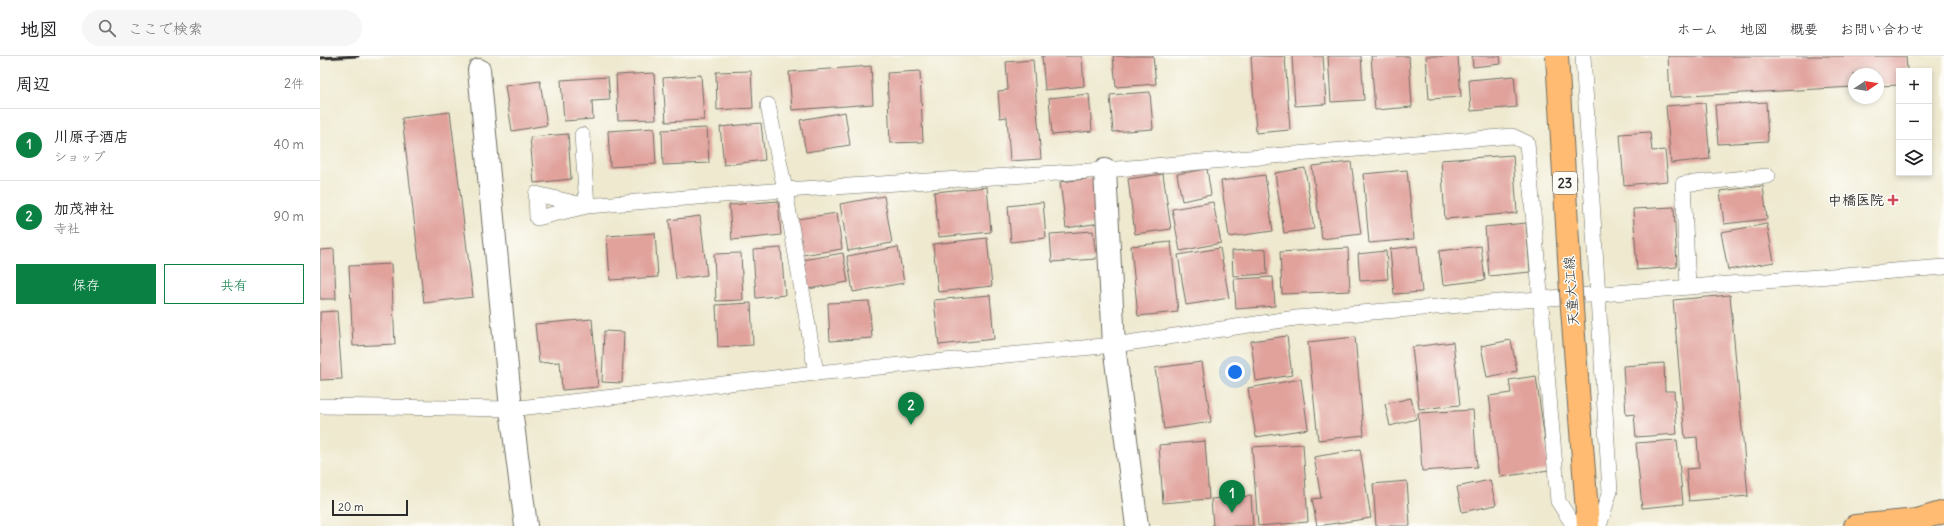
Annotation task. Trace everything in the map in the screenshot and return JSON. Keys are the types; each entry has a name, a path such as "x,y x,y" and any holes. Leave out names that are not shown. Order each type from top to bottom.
{"main road":[{"name":"天童大江線","path":"1557,56 1572,309 1588,526"},
{"path":"1855,526 1917,523 1944,512"}],"street":[{"path":"479,70 511,409 526,526"},
{"path":"1105,170 1114,345 1137,526"}],"lane":[{"path":"1583,56 1610,491 1599,526"},
{"path":"768,105 785,190 816,373"},
{"path":"582,135 587,206 785,190 1105,170 1512,136 1527,143 1539,299 1558,500 1574,526"},
{"path":"1688,287 1683,184 1768,176"},
{"path":"320,406 511,409 816,373 1114,345 1296,318 1944,267"}],"building":[{"path":"1042,56 1082,56 1084,86 1045,90"},
{"path":"1113,56 1153,56 1156,84 1116,87"},
{"path":"1251,56 1285,56 1290,130 1256,133"},
{"path":"1292,56 1323,56 1326,104 1295,106"},
{"path":"1328,56 1361,56 1364,100 1331,102"},
{"path":"1371,56 1409,56 1412,107 1375,110"},
{"path":"1426,56 1458,56 1461,97 1429,99"},
{"path":"1472,56 1500,56 1501,64 1473,67"},
{"path":"1668,56 1906,56 1907,68 1896,68 1896,85 1884,86 1884,68 1848,68 1848,87 1670,97"},
{"path":"1033,60 1041,159 1010,161 1007,117 1000,118 998,91 1008,90 1006,62"},
{"path":"871,66 873,104 792,110 789,72"},
{"path":"751,71 753,108 717,110 716,72"},
{"path":"920,71 923,142 890,143 887,73"},
{"path":"654,73 656,119 618,120 616,75"},
{"path":"701,75 704,120 666,122 663,78"},
{"path":"1514,76 1517,107 1471,111 1469,80"},
{"path":"608,77 610,100 592,101 593,119 564,121 561,80"},
{"path":"540,81 547,125 512,131 505,86"},
{"path":"1150,92 1153,129 1113,132 1110,95"},
{"path":"1089,94 1092,131 1052,135 1049,98"},
{"path":"1766,102 1768,141 1718,144 1715,105"},
{"path":"1705,103 1710,159 1671,163 1666,106"},
{"path":"450,112 473,297 424,303 402,118"},
{"path":"845,112 850,145 806,152 800,120"},
{"path":"761,123 765,160 724,165 720,127"},
{"path":"654,128 656,164 610,167 608,131"},
{"path":"707,128 709,163 663,165 662,130"},
{"path":"1650,132 1652,151 1665,150 1668,181 1624,185 1620,134"},
{"path":"568,134 571,179 534,183 530,137"},
{"path":"1513,155 1517,213 1445,219 1441,160"},
{"path":"1351,162 1361,234 1322,239 1312,166"},
{"path":"1305,168 1314,229 1284,233 1275,173"},
{"path":"1207,169 1211,195 1182,201 1177,174"},
{"path":"1407,170 1414,239 1369,243 1363,174"},
{"path":"1163,174 1171,229 1135,234 1128,179"},
{"path":"1265,175 1273,231 1229,237 1221,181"},
{"path":"1094,178 1100,223 1066,228 1060,182"},
{"path":"1763,186 1767,219 1724,224 1720,191"},
{"path":"987,187 991,232 939,237 934,192"},
{"path":"884,196 892,243 848,251 840,204"},
{"path":"778,201 781,235 732,240 729,205"},
{"path":"1043,202 1046,238 1011,242 1008,206"},
{"path":"1213,202 1221,243 1180,251 1172,209"},
{"path":"1674,207 1677,267 1637,270 1633,209"},
{"path":"837,213 842,249 802,255 797,219"},
{"path":"700,216 707,275 676,279 669,220"},
{"path":"1526,223 1530,272 1489,276 1485,227"},
{"path":"1767,224 1774,262 1728,270 1721,232"},
{"path":"1093,231 1096,259 1052,262 1050,234"},
{"path":"655,233 658,277 610,280 607,236"},
{"path":"987,238 992,286 938,292 933,244"},
{"path":"1171,242 1178,312 1138,316 1131,246"},
{"path":"1417,246 1422,292 1394,294 1390,249"},
{"path":"1481,246 1485,280 1443,285 1439,251"},
{"path":"898,247 904,283 853,292 847,256"},
{"path":"781,248 785,295 756,298 753,250"},
{"path":"1220,248 1229,298 1186,305 1178,255"},
{"path":"1348,248 1350,291 1282,294 1280,252"},
{"path":"334,249 336,299 320,299 320,250"},
{"path":"1266,249 1267,274 1233,276 1232,251"},
{"path":"1386,251 1388,279 1360,281 1358,254"},
{"path":"741,253 743,300 716,301 714,254"},
{"path":"843,253 848,282 808,289 803,260"},
{"path":"391,264 395,344 353,346 349,266"},
{"path":"1273,277 1275,306 1236,309 1234,279"},
{"path":"990,295 994,339 939,345 934,300"},
{"path":"1730,295 1748,496 1689,501 1686,469 1699,468 1697,437 1685,438 1673,300"},
{"path":"869,301 872,338 830,341 828,303"},
{"path":"751,303 753,345 718,347 716,305"},
{"path":"337,311 342,379 320,380 320,312"},
{"path":"592,319 598,387 562,390 560,362 539,363 535,324"},
{"path":"604,331 624,332 622,383 602,382"},
{"path":"1287,336 1292,375 1256,381 1251,341"},
{"path":"1355,337 1364,435 1318,440 1308,342"},
{"path":"1511,340 1517,371 1487,377 1481,346"},
{"path":"1453,342 1460,405 1419,409 1412,347"},
{"path":"1202,362 1211,422 1164,429 1155,368"},
{"path":"1664,363 1665,391 1674,391 1677,434 1636,437 1634,414 1626,415 1623,366"},
{"path":"1536,376 1549,470 1500,477 1489,396 1511,393 1509,380"},
{"path":"1301,379 1308,429 1256,437 1248,388"},
{"path":"1411,398 1416,419 1390,426 1385,404"},
{"path":"1473,410 1477,467 1422,471 1418,413"},
{"path":"1677,440 1683,504 1642,508 1636,443"},
{"path":"1205,441 1209,499 1163,503 1159,445"},
{"path":"1303,444 1308,522 1258,526 1252,447"},
{"path":"1360,449 1371,518 1317,526 1312,499 1321,498 1314,457"},
{"path":"1490,480 1496,505 1462,512 1457,487"},
{"path":"1407,481 1410,526 1376,526 1373,484"},
{"path":"1251,496 1253,526 1213,526 1211,499"}],"railway":[{"path":"320,58 358,56"}],"place":[{"name":"中橋医院","path":"1893,200"},
{"name":"加茂神社","path":"911,425"},
{"name":"川原子酒店","path":"1232,513"}]}
